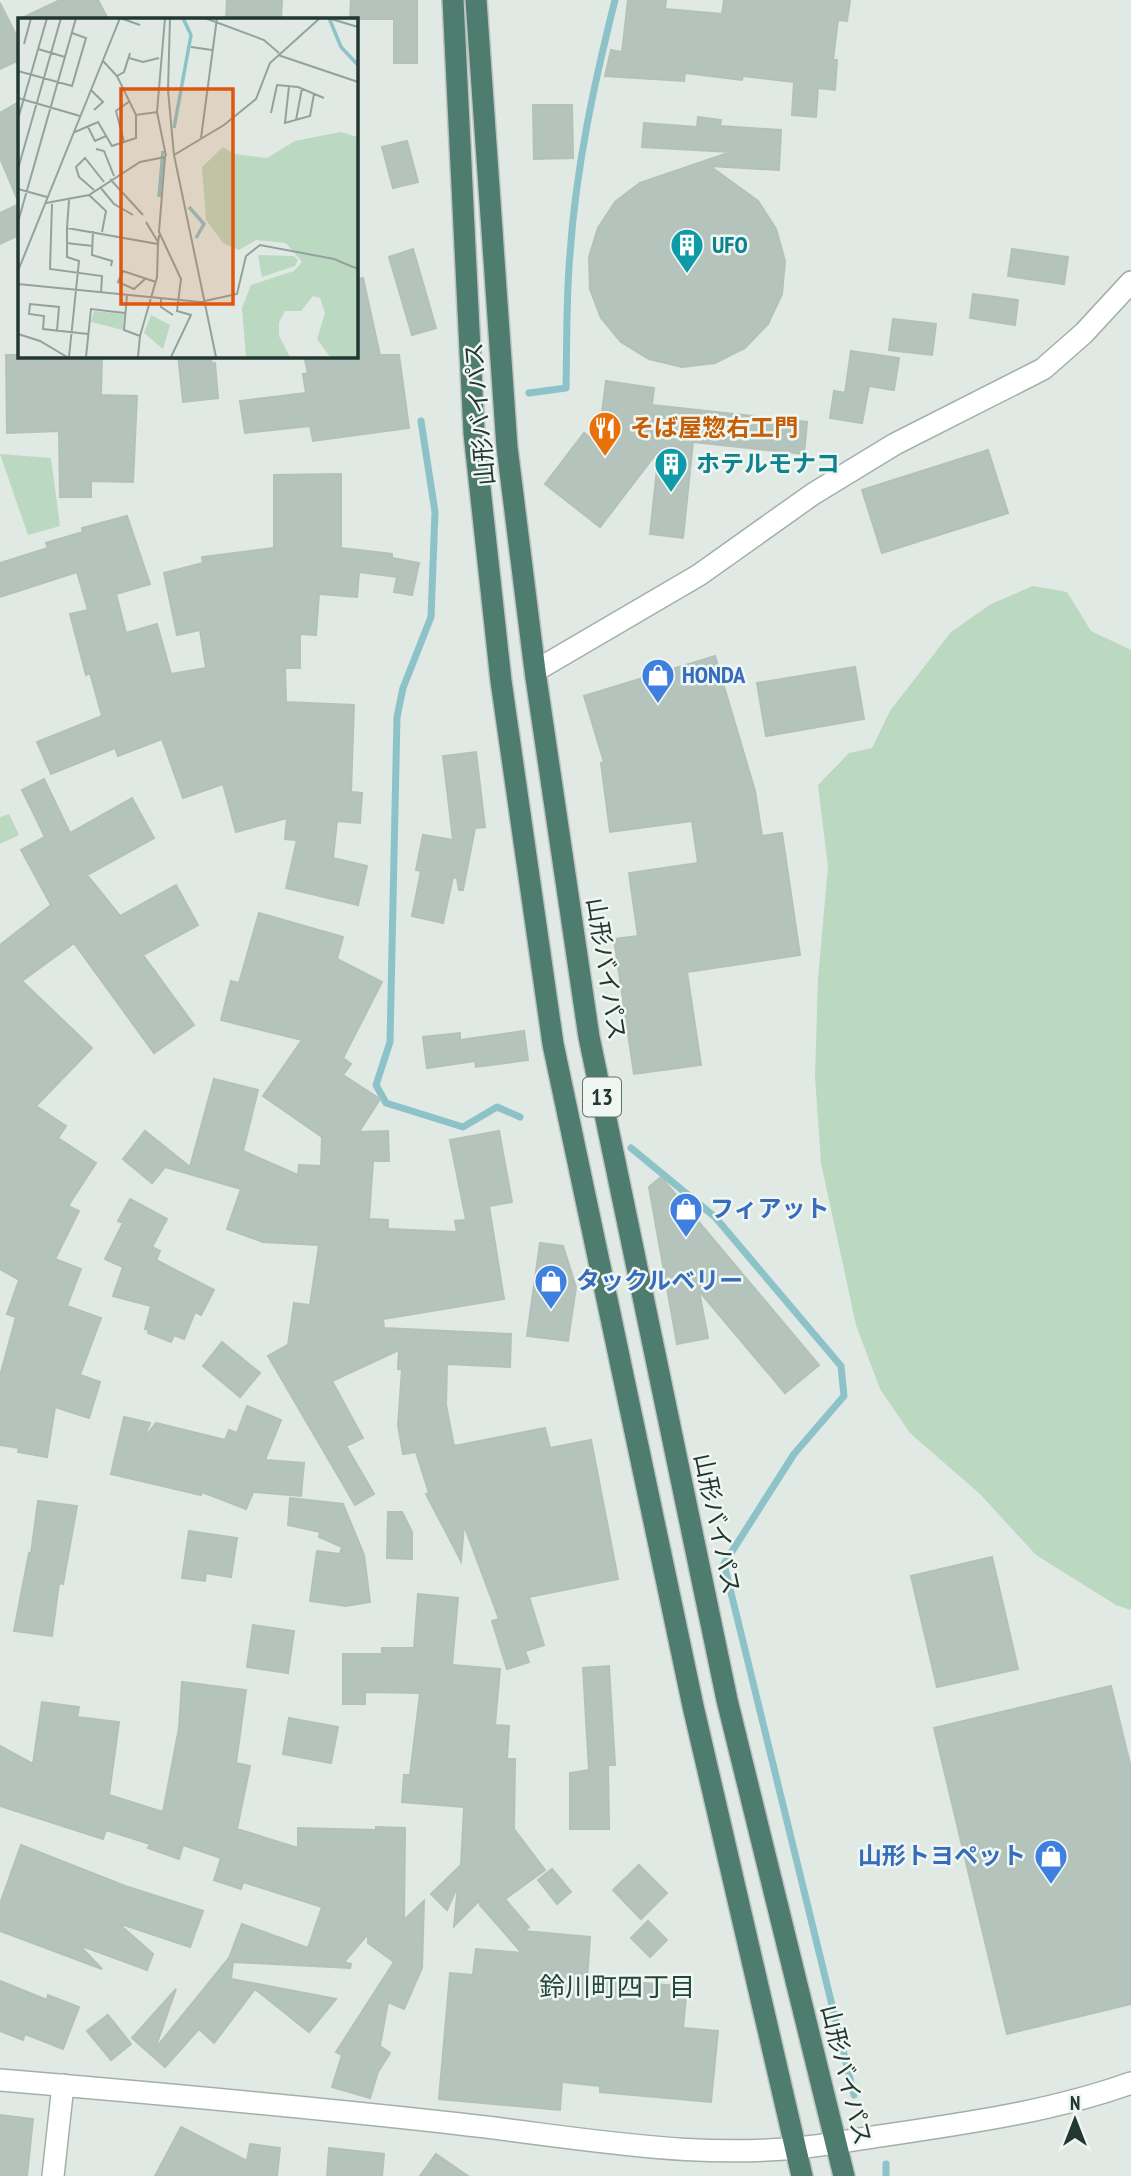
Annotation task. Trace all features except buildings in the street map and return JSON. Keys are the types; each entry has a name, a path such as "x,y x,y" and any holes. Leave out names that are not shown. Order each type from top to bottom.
{"highway":[{"name":"山形バイパス","path":"453,0 474,433 501,681 553,1044 693,1706 802,2176"},
{"name":"山形バイパス","path":"476,0 507,447 535,671 589,1037 727,1700 844,2176"}],"street":[{"path":"535,671 699,575 813,494 895,444 1043,369 1084,333 1131,282"},
{"path":"0,2080 307,2107 702,2152 794,2150 990,2118 1089,2098 1131,2083"},
{"path":"53,2176 63,2085"}],"green space":[{"path":"0,454 51,458 60,526 28,535"},
{"path":"1033,586 1067,592 1091,631 1131,650 1131,1610 1116,1605 1036,1555 980,1494 910,1433 880,1389 856,1325 821,1163 815,1076 818,979 828,867 818,785 849,753 872,748 890,711 951,632 991,604"},
{"path":"9,814 19,835 0,844 0,817"}],"waterway":[{"path":"529,393 566,388 568,287 577,189 593,94 615,0"},
{"path":"421,421 435,512 431,617 403,688 397,717 390,1042 376,1085 386,1103 463,1127 497,1107 520,1117"},
{"path":"631,1148 715,1217 841,1366 844,1396 794,1454 724,1564 854,2095"},
{"path":"886,2164 886,2176"}],"place":[{"name":"UFO","path":"687,275"},
{"name":"そば屋惣右工門","path":"605,458"},
{"name":"ホテルモナコ","path":"671,494"},
{"name":"HONDA","path":"658,705"},
{"name":"フィアット","path":"686,1239"},
{"name":"タックルベリー","path":"551,1311"},
{"name":"山形トヨペット","path":"1051,1886"}],"district":[{"name":"鈴川町四丁目","path":"617,1987"}]}
